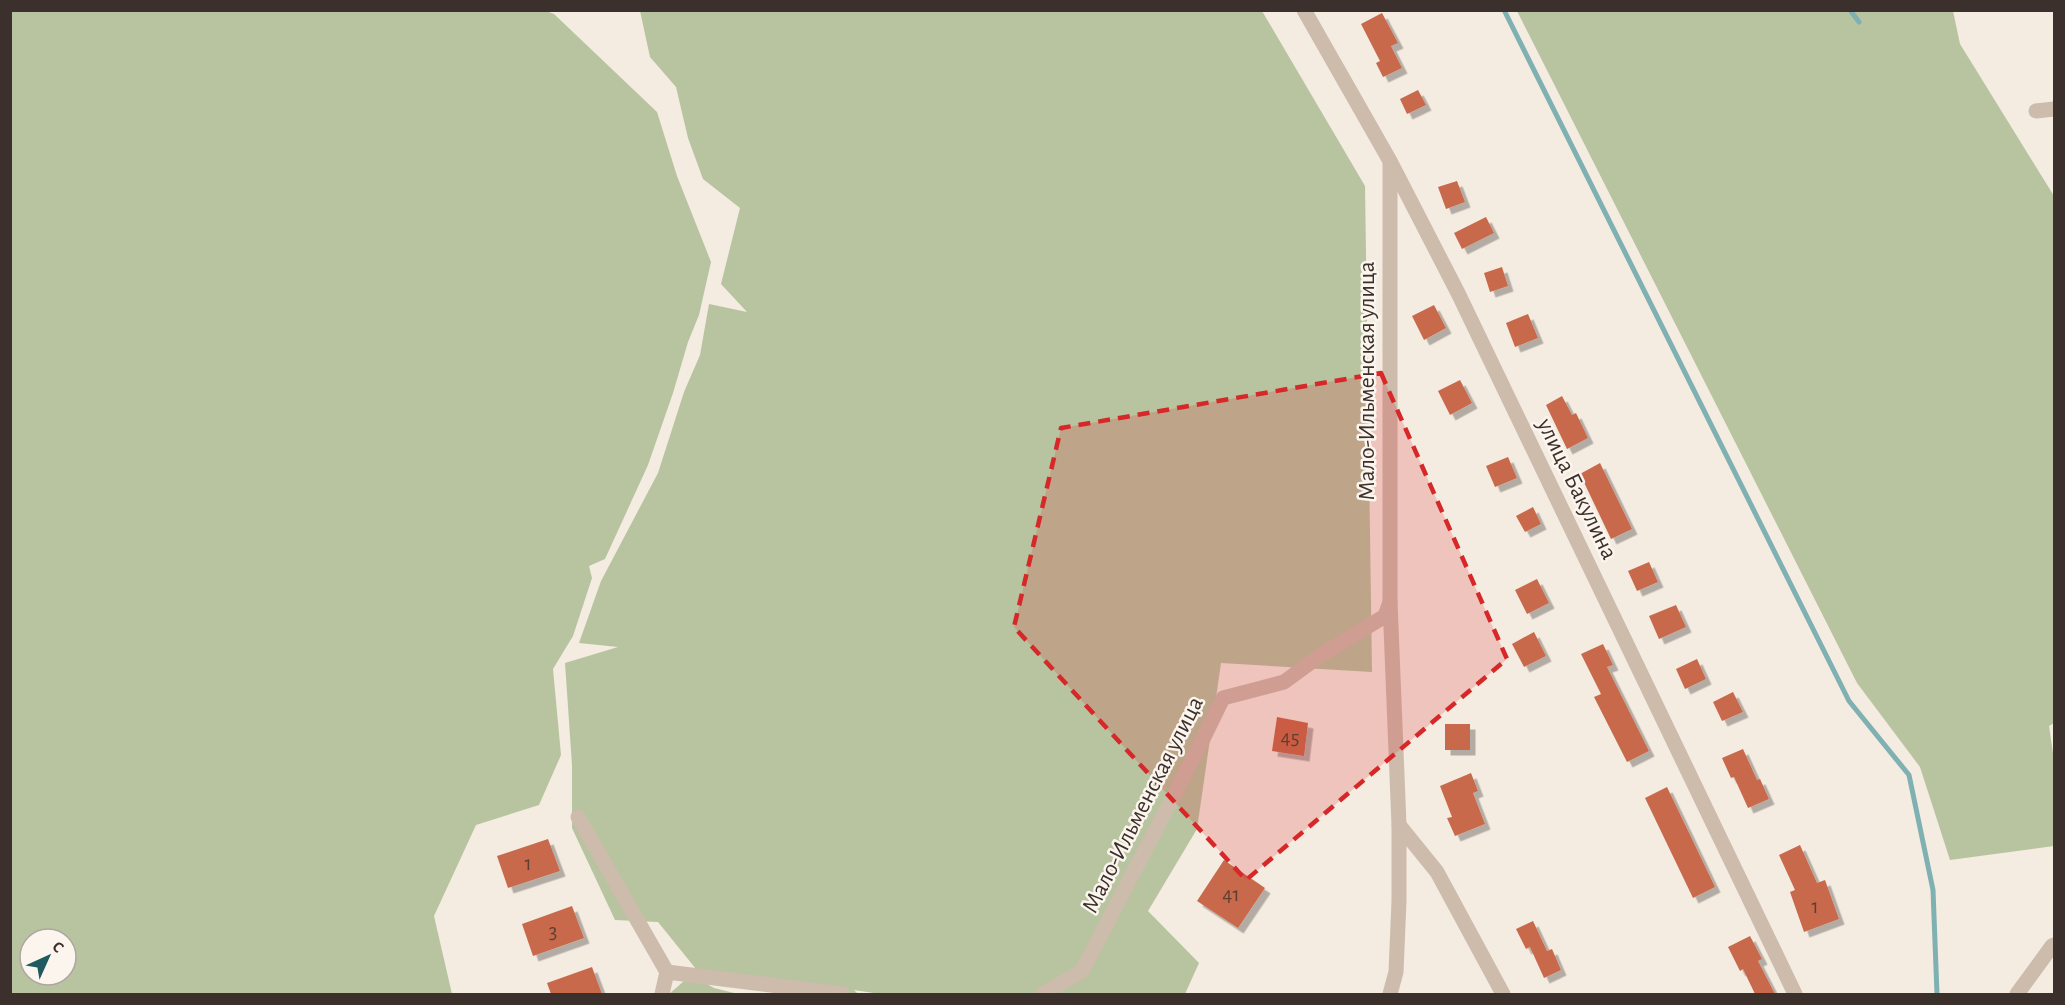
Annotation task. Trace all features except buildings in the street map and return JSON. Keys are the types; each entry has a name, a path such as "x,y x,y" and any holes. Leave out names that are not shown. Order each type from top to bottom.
{"street":[{"name":"улица Бакулина","path":"1304,10 1390,161 1458,293 1795,994"},
{"path":"2036,111 2055,109"},
{"name":"Мало-Ильменская улица","path":"1390,161 1389,602 1399,825 1396,972 1390,994"},
{"name":"Мало-Ильменская улица","path":"1043,994 1082,971 1223,698 1284,682 1321,654 1384,615 1389,602"},
{"path":"578,817 667,972 662,994"},
{"path":"1399,825 1437,872 1503,994"},
{"path":"2018,994 2055,945"},
{"path":"667,972 843,994"}],"highlighted area":[{"path":"1381,373 1507,659 1246,880 1014,627 1061,428"}],"green space":[{"path":"10,11 546,11 554,14 657,112 677,176 711,262 699,315 648,465 605,559 589,566 592,578 573,636 553,669 561,755 539,805 476,825 434,916 452,994 11,994"},
{"path":"640,11 1262,11 1365,186 1372,672 1221,663 1197,829 1148,911 1199,963 1185,994 880,994 854,990 858,994 792,994 696,969 658,922 615,920 572,828 572,765 565,663 618,647 579,643 601,581 658,473 684,392 700,355 709,304 747,312 721,284 740,208 703,179 688,138 676,87 650,57"},
{"path":"1517,11 1953,11 1960,44 2054,196 2054,723 2049,726 2054,760 2054,846 1950,860 1920,767 1857,683"},
{"path":"691,975 714,988 738,994 669,994"}],"waterway":[{"path":"1504,10 1849,701 1909,775 1933,890 1937,994"},
{"path":"1850,10 1859,22"}]}
